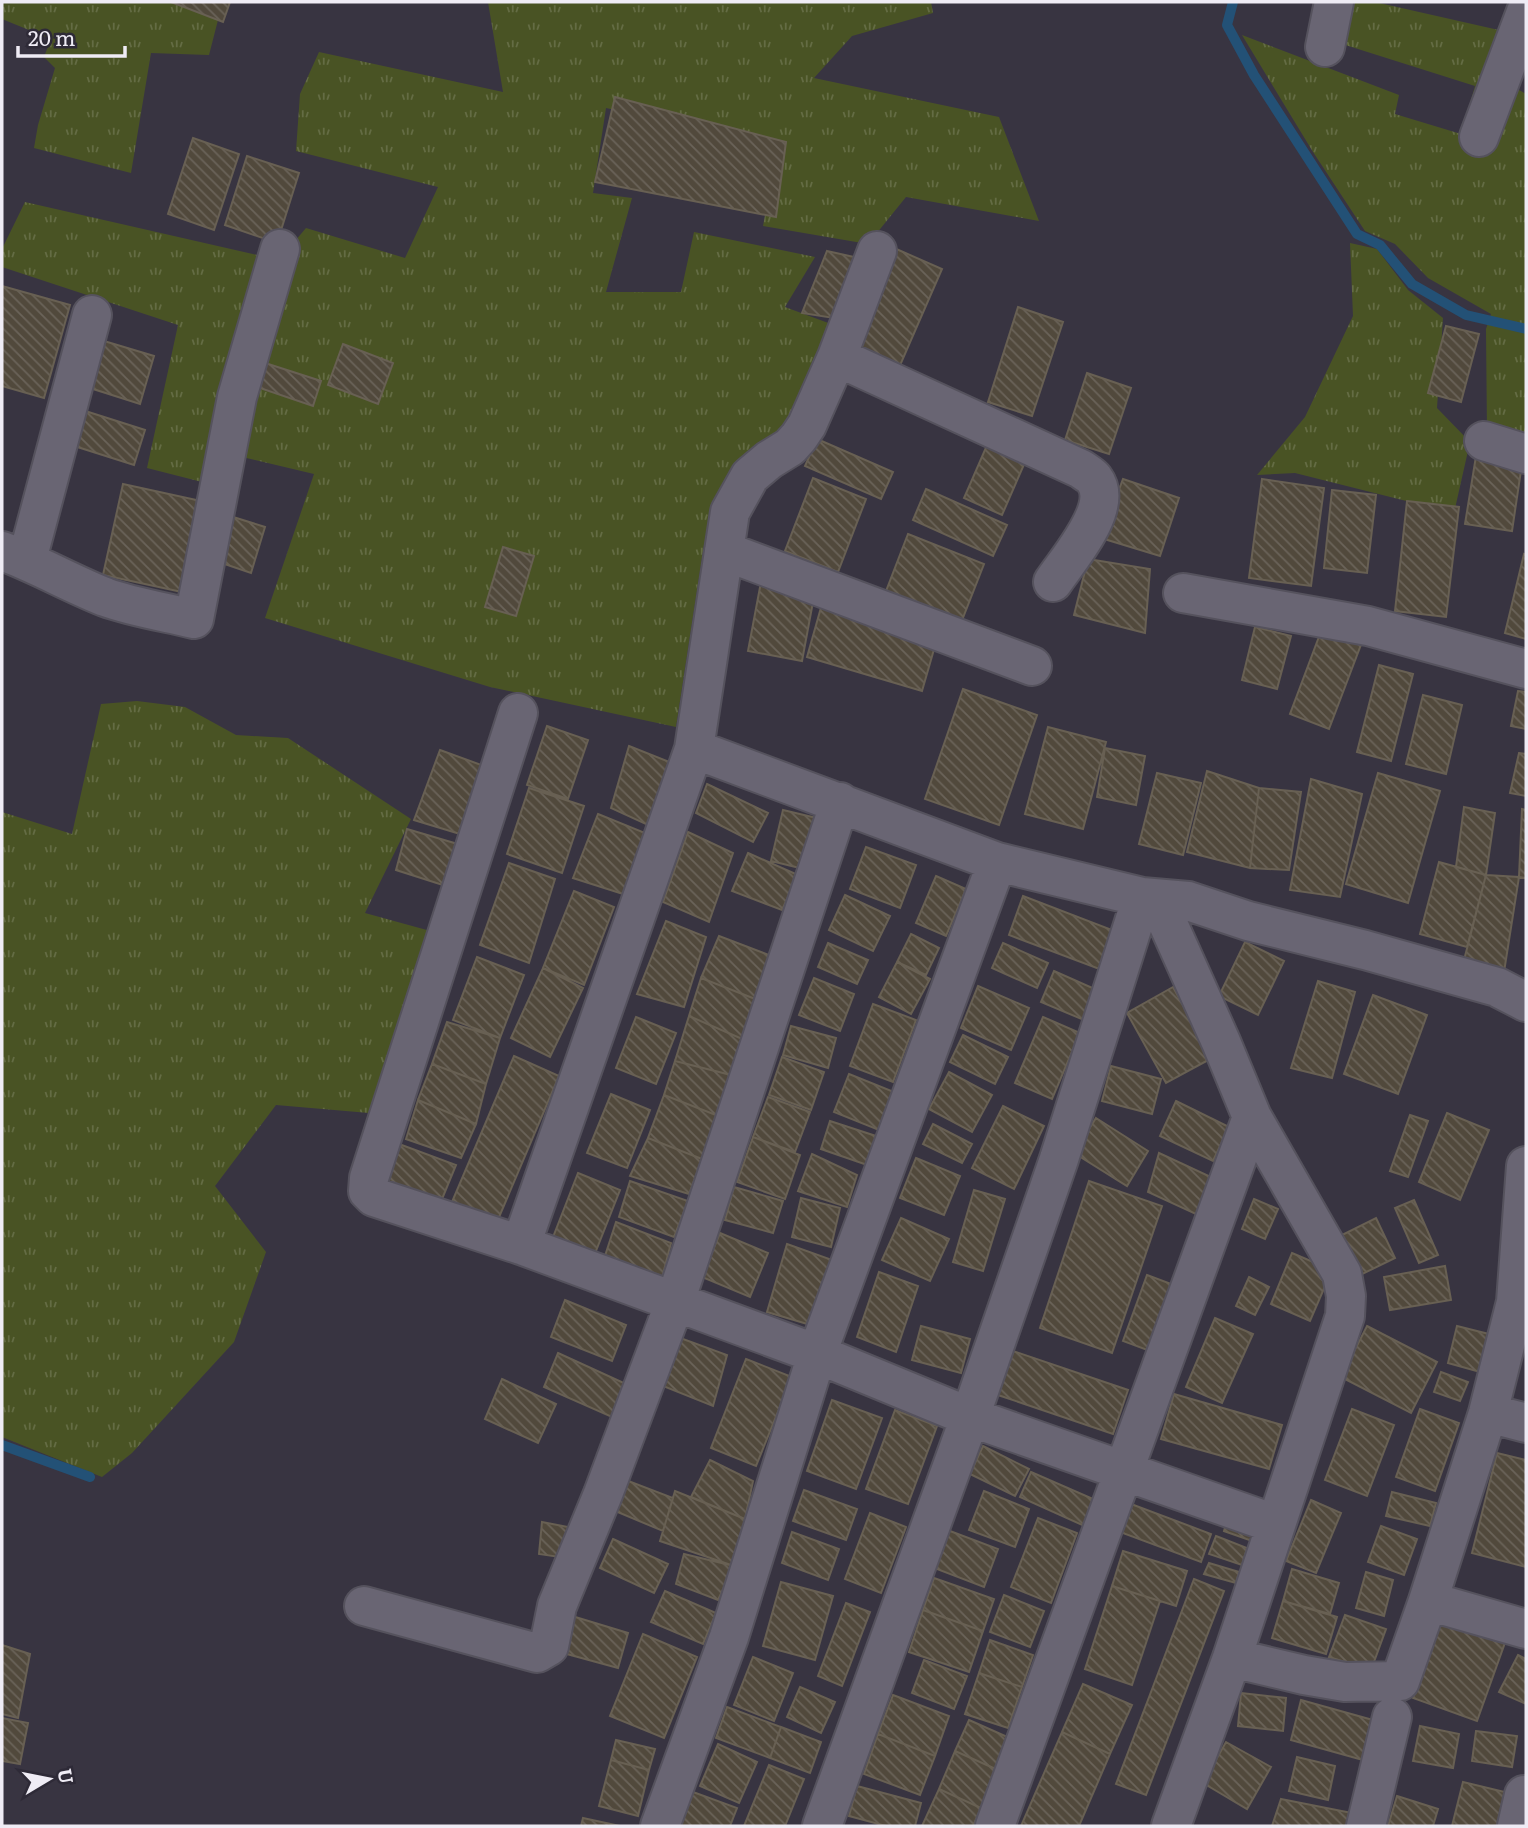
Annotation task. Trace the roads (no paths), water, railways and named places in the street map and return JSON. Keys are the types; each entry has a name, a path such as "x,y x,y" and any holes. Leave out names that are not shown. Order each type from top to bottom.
{"street":[{"path":"1325,47 1334,2"},
{"path":"1479,137 1526,12"},
{"path":"92,315 14,555 108,598 194,619 237,397 280,249"},
{"path":"521,1245 695,749 730,512 750,476 790,447 807,425 837,357 877,251"},
{"path":"837,357 1081,469 1093,478 1100,498 1095,520 1053,582"},
{"path":"1484,441 1526,454"},
{"path":"724,551 1032,666"},
{"path":"1183,593 1368,626 1526,669"},
{"path":"518,713 369,1178 368,1191 374,1197 521,1245 817,1353 970,1417 1275,1524"},
{"path":"695,749 997,862 1150,898 1188,901 1248,921 1497,987 1526,1002"},
{"path":"364,1606 537,1653 549,1646 557,1606 603,1494 675,1302 840,802"},
{"path":"660,1826 729,1637 817,1353 997,862"},
{"path":"1150,898 1222,1042 1252,1117 1342,1274 1346,1296 1345,1316 1231,1657 1171,1826"},
{"path":"822,1826 970,1417 1150,898"},
{"path":"995,1826 1252,1117"},
{"path":"1231,1657 1345,1682 1400,1681 1428,1601 1521,1303 1526,1166"},
{"path":"1488,1413 1526,1423"},
{"path":"1428,1601 1526,1629"},
{"path":"1366,1826 1392,1717"}],"waterway":[{"path":"1233,2 1227,25 1254,75 1357,234 1380,245 1412,284 1466,315 1526,329"},
{"path":"2,1445 90,1477"}]}
